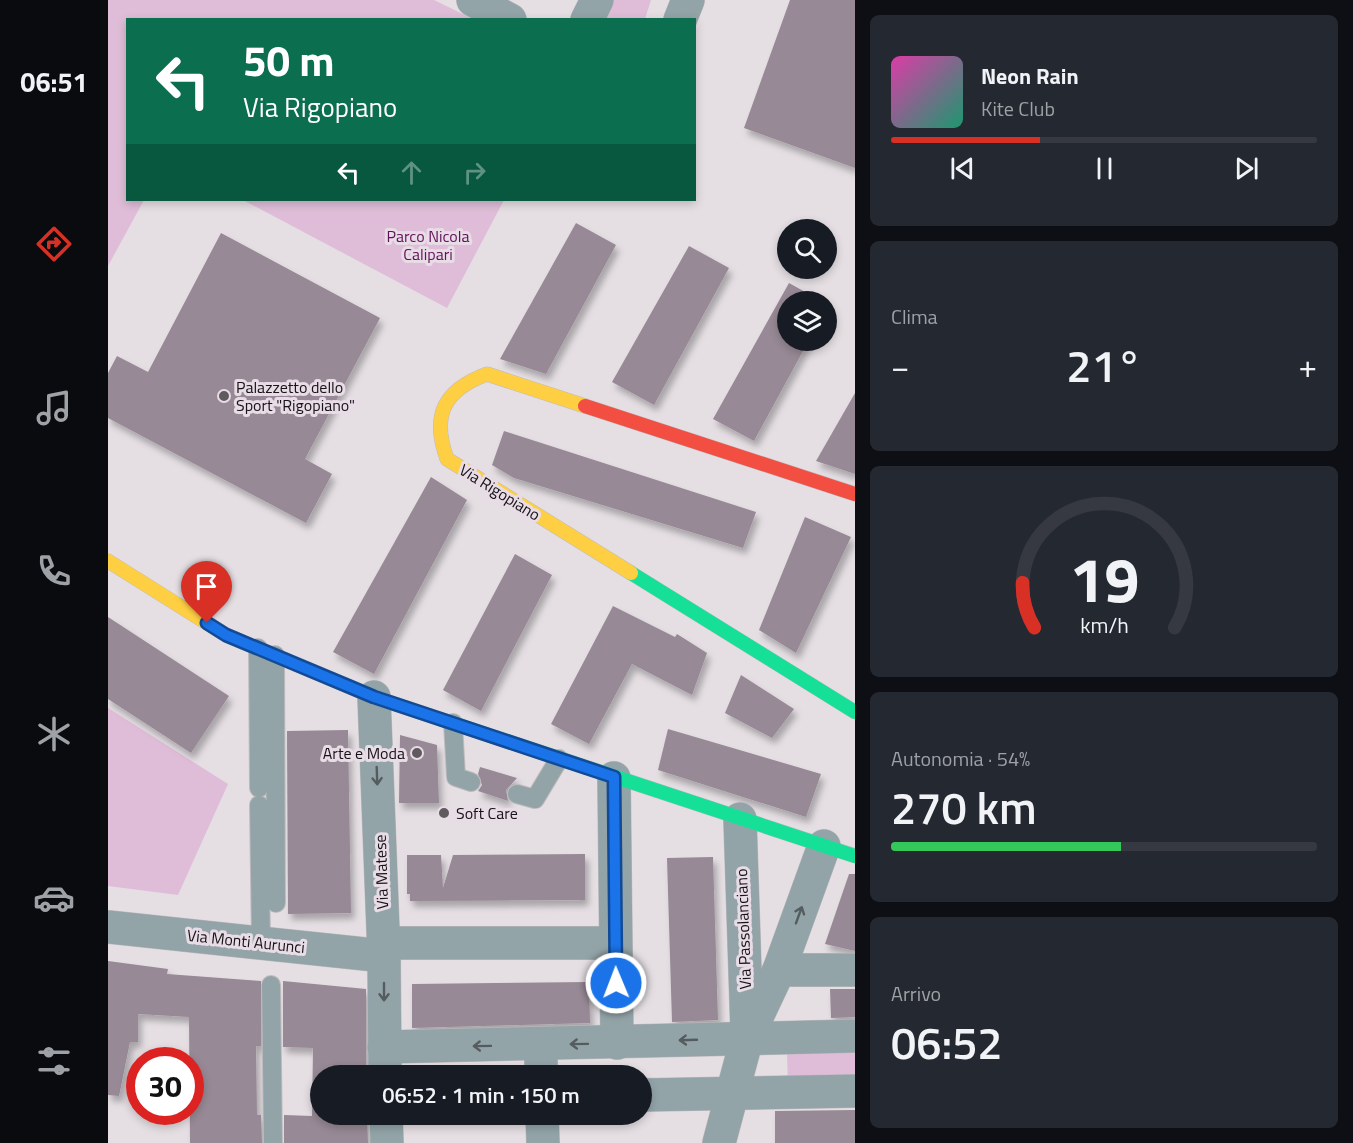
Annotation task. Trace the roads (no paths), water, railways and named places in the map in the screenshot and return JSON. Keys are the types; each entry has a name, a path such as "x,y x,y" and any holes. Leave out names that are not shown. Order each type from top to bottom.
{"street":[{"path":"473,0 506,18"},
{"path":"589,18 597,0"},
{"path":"681,18 688,0"},
{"name":"Via Rigopiano","path":"855,494 487,374 472,378 458,388 444,403 437,430 447,459 855,712"},
{"path":"108,561 226,635 374,697 855,856"},
{"name":"Via Matese","path":"374,697 385,1061 541,1060 617,1043 747,1038"},
{"path":"614,777 617,1043"},
{"name":"Via Passolanciano","path":"740,819 747,1038"},
{"name":"Via Passolanciano","path":"719,1143 730,1093 747,1038 779,970 824,846"},
{"name":"Via Monti Aurunci","path":"108,927 261,943 383,950 615,943"},
{"path":"779,970 855,970"},
{"path":"747,1038 855,1036"},
{"path":"652,1095 855,1091"},
{"path":"386,1125 387,1143"},
{"path":"542,1125 543,1143"}],"lane":[{"path":"258,648 261,943"},
{"path":"275,655 276,903"},
{"path":"453,723 456,777 471,782"},
{"path":"517,794 535,799 559,759"},
{"path":"271,985 273,1143"}],"place":[{"name":"Palazzetto dello Sport \"Rigopiano\"","path":"224,396"},
{"name":"Arte e Moda","path":"417,753"},
{"name":"Soft Care","path":"444,813"}],"park label":[{"name":"Parco Nicola Calipari","path":"428,245"}]}
